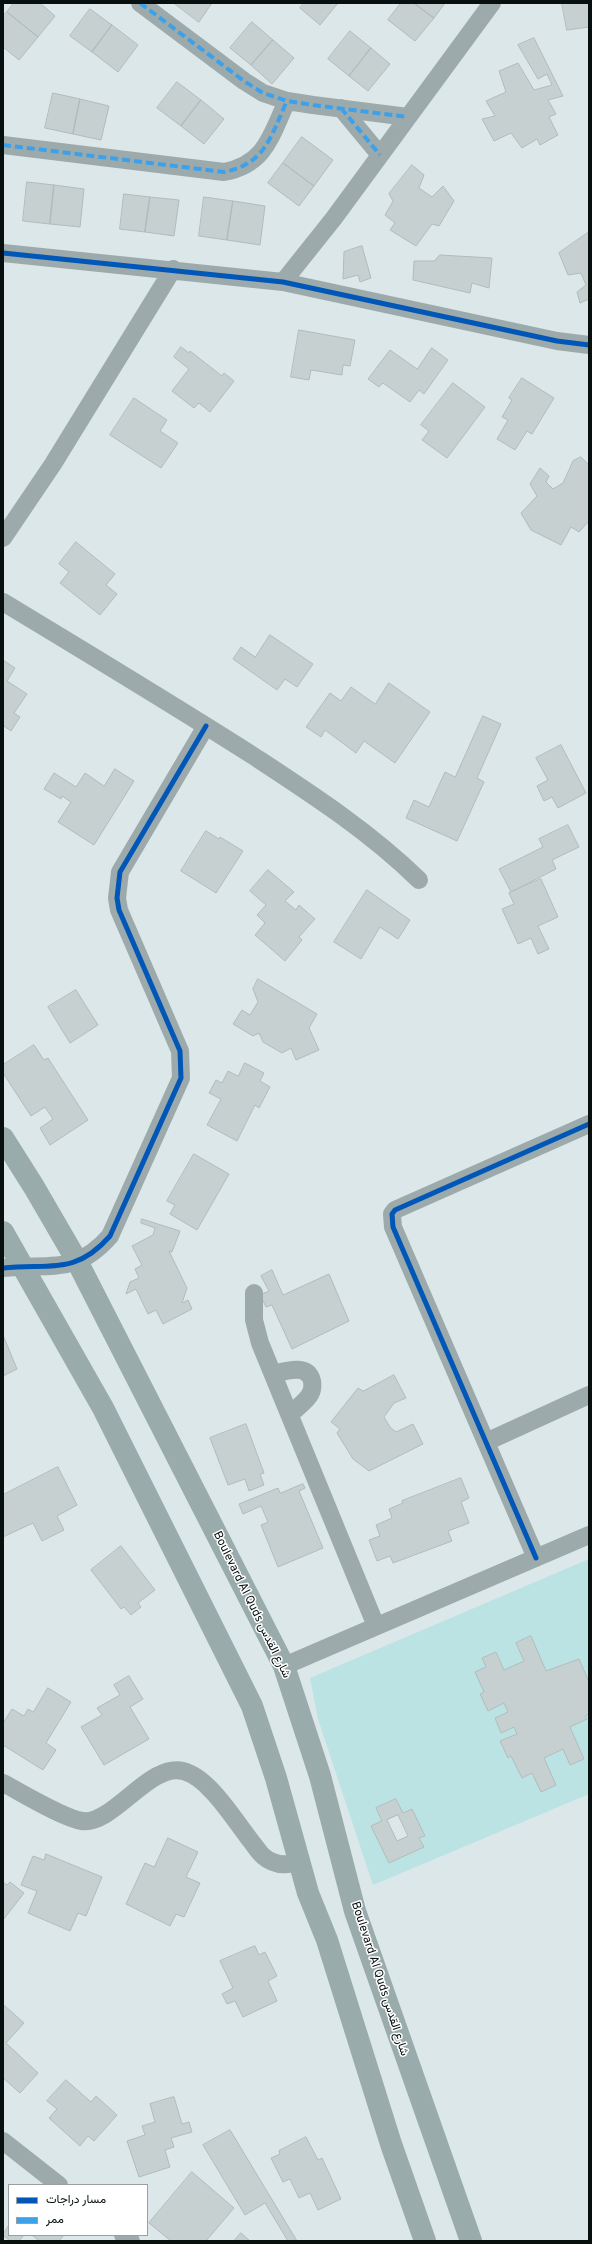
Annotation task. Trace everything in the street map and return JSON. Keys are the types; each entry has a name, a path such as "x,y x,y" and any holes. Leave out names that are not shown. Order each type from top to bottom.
{"main road":[{"name":"Boulevard Al Quds شارع القدس","path":"3,1138 34,1187 77,1261 284,1666 320,1776 357,1918 471,2241"},
{"path":"3,1232 13,1268 103,1408 252,1706 276,1778 308,1893 327,1940 391,2144 425,2241"}],"street":[{"path":"140,3 244,81 263,93 288,101 408,117"},
{"path":"283,282 334,218 492,3"},
{"path":"3,145 224,172 241,169 254,161 264,148 288,101"},
{"path":"341,108 380,155"},
{"path":"3,253 173,269 283,282 556,341 589,345"},
{"path":"3,538 53,464 173,269"},
{"path":"3,602 206,726 355,824 395,856 419,880"},
{"path":"13,1268 48,1267 77,1261 85,1259 98,1250 110,1236 181,1078 180,1051 119,910 117,898 120,872 206,726"},
{"path":"536,1558 393,1227 392,1214 395,1210 589,1124"},
{"path":"254,1293 254,1320 257,1332 376,1626"},
{"path":"273,1374 289,1370 299,1370 307,1373 311,1378 313,1386 310,1396 290,1414"},
{"path":"486,1442 589,1395"},
{"path":"284,1666 589,1535"},
{"path":"3,1783 67,1815 82,1821 89,1821 106,1813 159,1775 175,1769 183,1771 205,1783 266,1858 282,1865 299,1862"},
{"path":"3,2141 58,2184"}],"shaded area":[{"path":"589,1559 589,1682 579,1659 546,1671 530,1637 516,1643 524,1661 504,1670 496,1652 482,1658 486,1667 484,1692 480,1694 488,1711 504,1703 508,1712 495,1718 501,1733 514,1727 517,1734 500,1741 508,1758 511,1756 522,1778 532,1773 544,1758 563,1749 570,1765 584,1759 570,1727 587,1719 585,1716 589,1714 589,1794 373,1885 318,1719 310,1678","holes":["396,1799 403,1813 412,1809 424,1835 419,1838 423,1847 389,1863 372,1826 382,1821 376,1808"]}],"building":[{"path":"14,3 40,3 55,16 38,37 7,12"},
{"path":"174,3 212,3 199,22"},
{"path":"304,3 338,3 320,25 300,8"},
{"path":"401,3 414,3 434,18 415,41 388,20"},
{"path":"414,3 445,3 434,18"},
{"path":"562,3 589,3 589,27 567,30"},
{"path":"90,9 112,25 92,52 70,36"},
{"path":"7,12 38,37 19,60 3,47 3,16"},
{"path":"252,22 273,40 251,65 230,48"},
{"path":"112,25 138,45 118,72 92,52"},
{"path":"350,31 371,48 349,76 328,59"},
{"path":"534,38 563,96 548,100 556,114 549,117 558,135 540,145 537,139 522,148 511,133 494,141 482,119 495,116 486,101 506,92 499,71 518,63 534,90 552,85 547,74 538,79 518,45"},
{"path":"273,40 294,58 272,84 251,65"},
{"path":"371,48 390,64 368,91 349,76"},
{"path":"177,82 201,100 181,126 157,108"},
{"path":"53,93 80,99 73,134 45,128"},
{"path":"80,99 109,106 101,140 73,134"},
{"path":"201,100 224,119 204,144 181,126"},
{"path":"302,137 333,160 314,186 283,163"},
{"path":"283,163 314,186 299,206 268,183"},
{"path":"412,165 424,175 419,188 432,197 443,186 454,201 439,226 432,224 416,246 390,230 395,223 385,215 393,201 389,194"},
{"path":"27,182 54,185 50,224 23,221"},
{"path":"54,185 84,189 80,227 50,224"},
{"path":"124,194 150,197 145,232 120,229"},
{"path":"150,197 179,200 174,236 145,232"},
{"path":"204,197 233,201 227,240 199,236"},
{"path":"233,201 265,206 260,245 227,240"},
{"path":"589,232 589,299 580,303 577,292 586,285 581,273 568,275 559,253"},
{"path":"362,246 371,278 360,282 358,275 343,279 344,252"},
{"path":"440,255 492,258 489,288 472,283 470,293 413,280 414,261 434,261"},
{"path":"299,330 355,340 350,366 343,365 342,375 311,370 309,380 291,377"},
{"path":"181,347 189,353 190,351 222,376 224,373 234,381 210,412 199,403 194,408 172,391 189,369 174,357"},
{"path":"432,348 448,360 424,394 419,390 410,402 383,383 379,387 368,379 390,350 417,369"},
{"path":"522,378 554,398 532,434 527,431 515,450 497,439 508,420 502,417 512,400 509,398"},
{"path":"453,383 485,407 447,458 422,440 429,431 421,425"},
{"path":"134,398 167,420 160,431 178,443 161,468 110,435"},
{"path":"581,457 589,465 589,521 579,532 571,527 561,545 531,530 521,513 537,496 530,484 540,468 549,476 546,482 553,489 563,483 573,461"},
{"path":"76,542 115,574 106,585 117,594 100,615 60,583 69,572 59,564"},
{"path":"270,635 313,664 297,687 285,679 277,690 233,659 241,647 255,657"},
{"path":"3,660 15,668 7,681 27,694 14,713 20,717 11,731 4,726 3,728"},
{"path":"389,683 430,712 395,763 364,741 356,753 325,730 321,737 306,727 330,693 341,701 351,687 375,704"},
{"path":"483,716 501,724 477,778 484,782 457,841 406,818 414,800 429,807 445,772 455,777"},
{"path":"561,745 586,793 558,808 552,797 544,801 537,786 548,780 536,758"},
{"path":"115,769 134,781 94,845 58,822 71,802 62,796 61,799 44,789 54,773 76,787 85,773 104,786"},
{"path":"568,825 579,847 552,860 556,869 511,892 499,869 543,847 539,839"},
{"path":"206,831 219,839 220,837 243,851 216,893 181,871"},
{"path":"268,870 294,892 285,901 296,910 299,905 315,919 299,937 302,940 285,961 255,935 265,923 257,915 266,905 250,891"},
{"path":"541,879 558,917 538,926 549,949 538,954 531,938 518,944 502,909 514,904 509,893"},
{"path":"367,890 410,920 398,939 380,927 361,959 334,942"},
{"path":"258,979 317,1014 309,1028 319,1050 296,1060 291,1048 282,1053 263,1042 259,1033 253,1036 233,1024 242,1010 250,1015 258,1002 253,989"},
{"path":"76,990 98,1025 70,1043 48,1007"},
{"path":"34,1045 44,1060 48,1058 88,1120 50,1145 40,1128 53,1119 45,1107 31,1116 3,1073 3,1065"},
{"path":"245,1063 264,1073 260,1081 270,1087 259,1108 255,1105 237,1141 207,1125 221,1099 209,1093 216,1080 222,1083 228,1071 238,1076"},
{"path":"194,1154 229,1174 197,1230 170,1214 175,1205 167,1201"},
{"path":"142,1219 180,1231 172,1252 169,1251 187,1288 182,1303 188,1300 192,1309 163,1324 156,1310 148,1314 136,1289 126,1294 130,1282 139,1278 135,1269 142,1265 132,1246 153,1235 155,1228 141,1223"},
{"path":"272,1270 283,1295 329,1274 349,1321 292,1349 272,1305 266,1307 260,1295 269,1291 261,1276"},
{"path":"3,1335 17,1369 3,1376"},
{"path":"394,1375 406,1398 394,1403 384,1417 390,1427 396,1432 413,1424 423,1444 369,1471 353,1459 337,1433 340,1429 331,1422 358,1388 363,1391"},
{"path":"246,1424 264,1473 260,1474 264,1485 249,1491 245,1479 228,1485 210,1438"},
{"path":"58,1467 77,1505 57,1516 64,1530 42,1541 33,1523 3,1537 3,1495"},
{"path":"461,1478 469,1498 461,1502 469,1523 448,1531 452,1541 393,1563 390,1556 377,1561 369,1540 380,1536 376,1525 392,1518 389,1509 403,1503 402,1501"},
{"path":"303,1484 305,1488 299,1491 323,1548 278,1567 261,1525 268,1522 261,1506 243,1514 239,1504 278,1488 280,1493"},
{"path":"121,1546 155,1590 138,1603 141,1607 131,1615 124,1607 121,1609 91,1570"},
{"path":"531,1636 546,1671 579,1659 589,1682 589,1714 585,1716 587,1719 570,1727 584,1759 570,1765 563,1749 544,1758 556,1785 541,1792 532,1773 522,1778 511,1756 508,1758 500,1741 517,1734 514,1727 501,1733 495,1718 508,1712 504,1703 488,1711 480,1694 484,1692 475,1672 486,1667 482,1658 496,1652 504,1670 524,1661 516,1643"},
{"path":"129,1676 143,1699 130,1707 149,1739 104,1765 81,1727 102,1715 97,1708 120,1695 114,1685"},
{"path":"48,1688 71,1702 46,1743 56,1750 43,1770 3,1745 3,1723 12,1709 24,1716 28,1709 33,1712"},
{"path":"396,1799 403,1813 412,1809 425,1836 419,1838 424,1847 389,1863 371,1826 382,1821 376,1808","holes":["398,1815 408,1836 397,1841 387,1820"]},
{"path":"168,1838 198,1852 186,1877 200,1883 184,1917 176,1914 170,1926 126,1904 145,1863 154,1867"},
{"path":"46,1854 102,1877 86,1916 78,1913 70,1931 28,1913 37,1891 21,1885 33,1856 44,1860"},
{"path":"3,1882 7,1885 10,1882 24,1893 3,1920"},
{"path":"255,1946 259,1955 265,1952 277,1976 268,1981 277,2001 243,2017 235,2001 227,2004 222,1994 233,1988 220,1961"},
{"path":"5,2006 24,2023 6,2043 38,2073 20,2093 3,2078 3,2009"},
{"path":"66,2080 91,2102 96,2096 117,2115 94,2141 88,2136 80,2146 49,2118 57,2109 47,2101"},
{"path":"174,2097 182,2124 189,2122 192,2132 171,2138 174,2147 165,2150 170,2167 139,2177 127,2141 145,2135 142,2126 155,2122 150,2104"},
{"path":"230,2130 297,2241 288,2241 265,2203 245,2215 203,2145"},
{"path":"306,2137 318,2160 322,2158 341,2199 318,2210 310,2193 299,2198 290,2179 283,2182 271,2158 280,2154 279,2151"},
{"path":"192,2172 234,2208 206,2241 171,2241 149,2223"},
{"path":"8,2227 8,2236 23,2236 19,2241 10,2241 3,2235"},
{"path":"241,2233 250,2241 234,2241"},
{"path":"33,2236 63,2236 59,2241 40,2241"}],"marked path":[{"path":"140,3 244,81 263,93 287,101 408,117"},
{"path":"3,145 224,172 238,168 258,155 271,136 287,101"},
{"path":"341,108 380,155"}],"cycle path":[{"path":"3,253 283,282 557,341 589,345"},
{"path":"3,1268 61,1265 73,1262 85,1257 97,1249 110,1236 181,1078 180,1051 119,910 117,898 120,872 206,726"},
{"path":"536,1558 393,1227 392,1214 395,1210 589,1124"}]}
